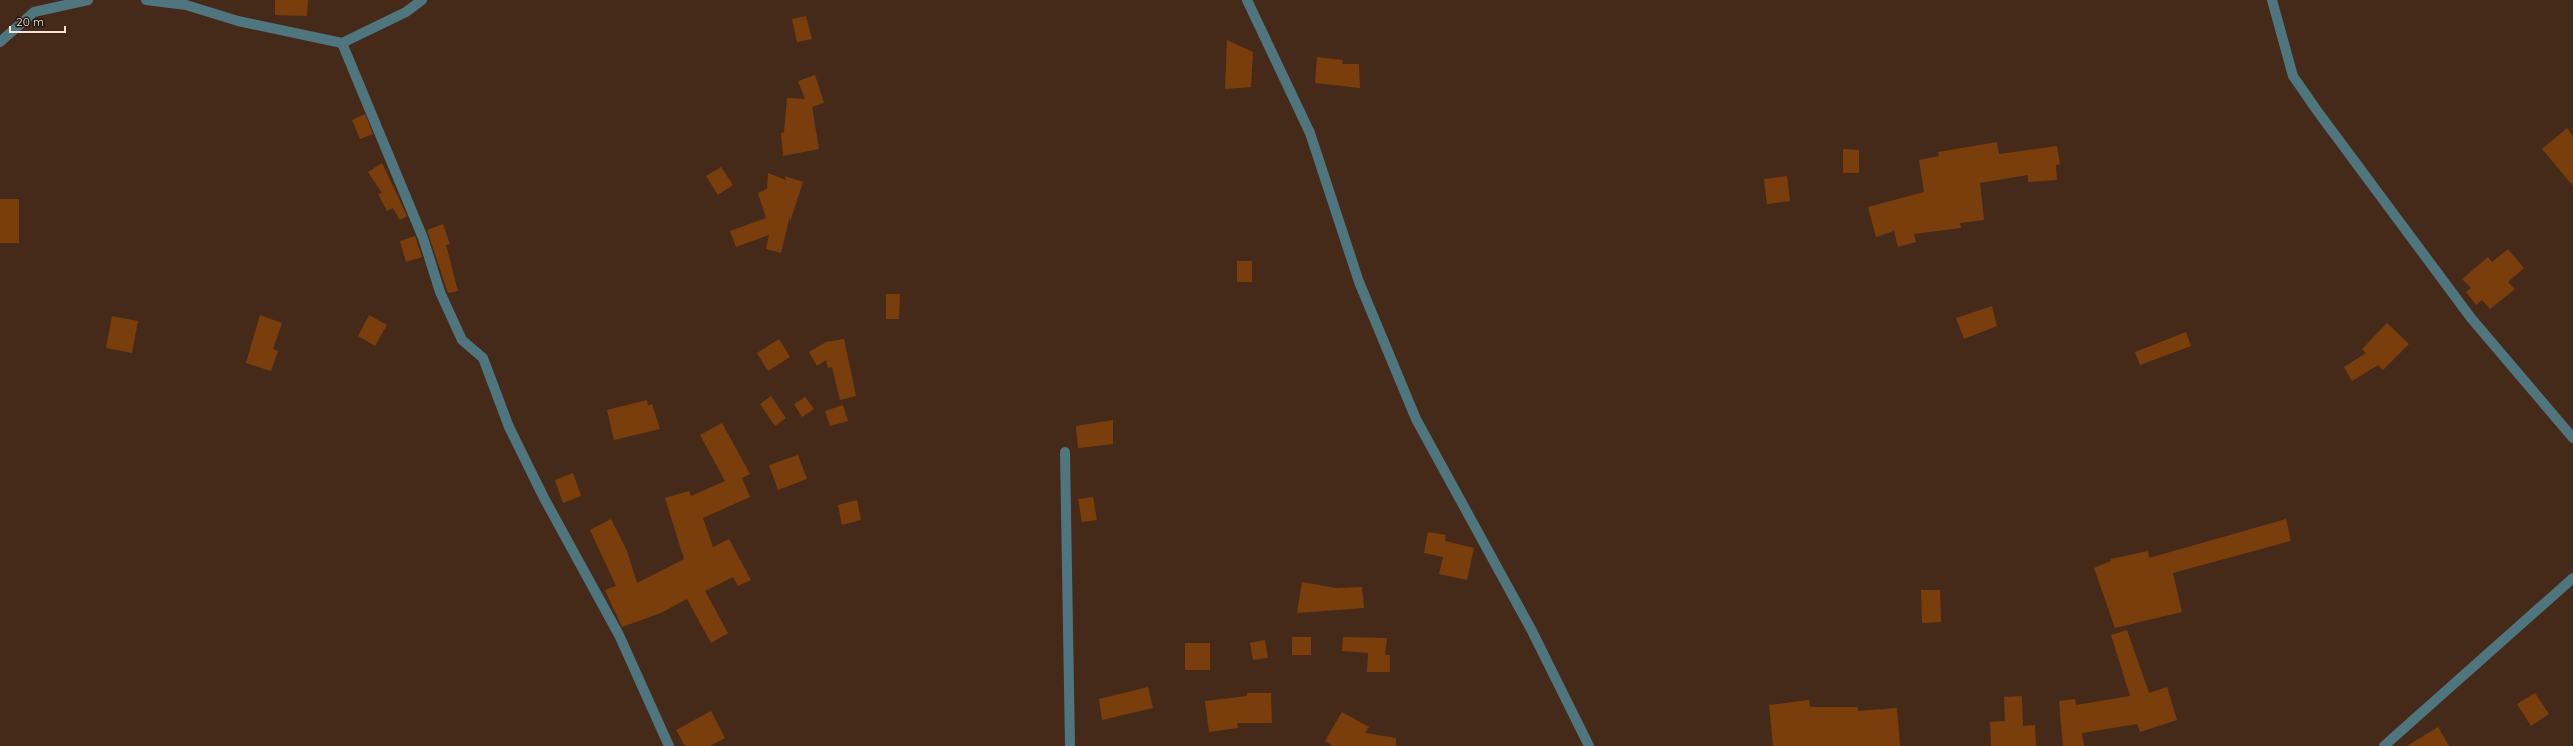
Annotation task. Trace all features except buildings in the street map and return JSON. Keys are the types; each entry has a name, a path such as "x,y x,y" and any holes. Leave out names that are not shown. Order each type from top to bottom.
{"street":[{"path":"0,42 34,12 88,0"},
{"path":"146,0 186,5 238,21 342,43 406,12 422,0"},
{"path":"1247,0 1310,133 1359,282 1416,419 1532,630 1589,746"},
{"path":"2272,0 2293,76 2471,318 2573,438"},
{"path":"342,43 423,238 440,292 462,340 482,358 509,427 544,498 619,635 669,746"},
{"path":"1065,452 1070,746"},
{"path":"2384,746 2573,578"}]}
